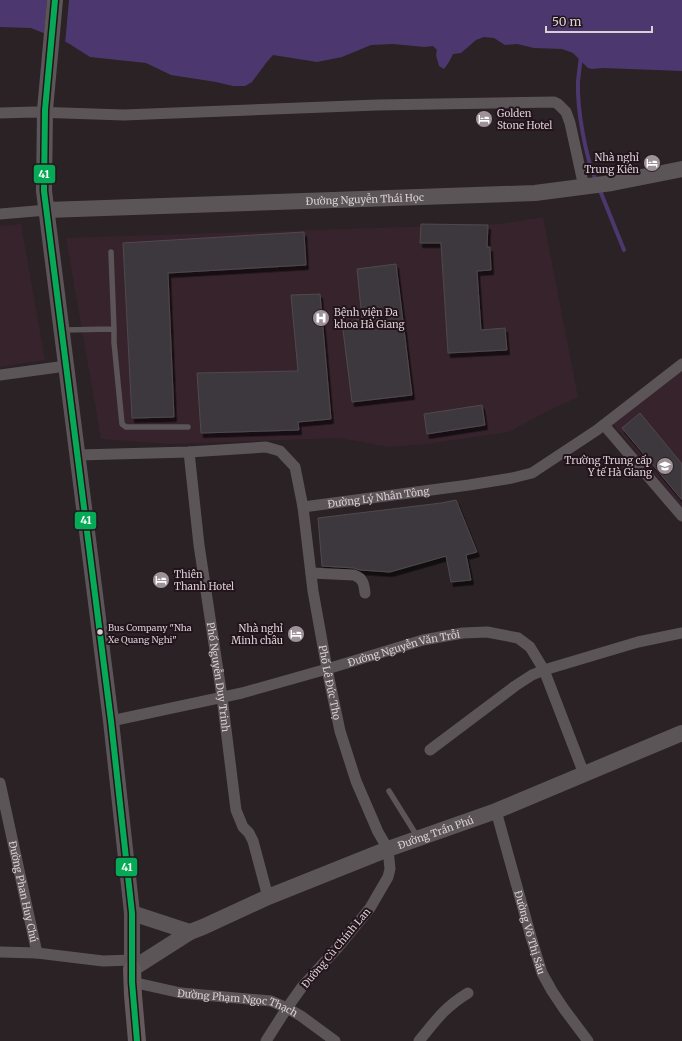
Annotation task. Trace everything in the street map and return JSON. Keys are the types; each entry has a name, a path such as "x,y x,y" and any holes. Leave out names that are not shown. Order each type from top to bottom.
{"main road":[{"path":"55,0 45,110 44,191 111,721 132,913 136,1041"},
{"name":"Đường Nguyễn Thái Học","path":"46,210 534,193 612,183 682,169"},
{"name":"Đường Trần Phú","path":"133,970 190,932 268,897 388,849 496,811 682,733"},
{"path":"132,913 190,932"}],"street":[{"path":"0,113 34,112 124,115 377,105 554,102 566,112 586,187"},
{"path":"0,214 46,210"},
{"name":"Đường Lý Nhân Tông","path":"303,507 469,485 523,476 532,473 604,425 682,364"},
{"path":"0,375 66,366"},
{"path":"604,425 682,516"},
{"path":"78,455 266,448 280,451 295,467 303,507"},
{"name":"Phố Nguyễn Duy Trinh","path":"189,452 199,545 222,697 236,810 243,827 253,840 268,897"},
{"name":"Phố Lê Đức Thọ","path":"303,507 311,573 327,670 340,731 356,781 378,832 388,849"},
{"path":"311,573 354,575 360,577 364,584 365,593"},
{"name":"Đường Nguyễn Văn Trỗi","path":"111,721 222,697 327,670 423,640 443,636 487,632 518,638 530,647 544,670 584,774"},
{"path":"430,750 515,686 544,670 638,642 682,633"},
{"name":"Đường Phan Huy Chú","path":"0,783 37,953"},
{"name":"Đường Võ Thị Sáu","path":"496,811 542,973 564,1009 588,1041"},
{"name":"Đường Cù Chính Lan","path":"266,1041 286,1008 370,908 388,877 390,869 388,849"},
{"name":"Đường Phạm Ngọc Thạch","path":"0,952 37,953 103,961 133,970 181,993 271,1001 301,1016 335,1041"},
{"path":"419,1041 452,1003 468,993"}],"lane":[{"path":"111,252 114,342 122,424 126,427 188,427"},
{"path":"61,330 114,329"},
{"path":"389,791 418,838"}],"shaded area":[{"path":"0,0 682,0 682,71 603,68 592,69 588,68 573,53 562,49 534,48 517,44 505,45 494,38 484,37 476,40 461,53 453,54 444,69 439,66 436,55 437,50 433,46 425,47 393,44 371,45 342,57 317,62 273,55 252,82 245,86 233,86 171,75 146,63 90,57 68,43 31,28 0,27"},
{"name":"Bệnh viện Đa khoa Hà Giang","path":"543,217 578,397 509,432 426,444 389,447 339,438 171,444 101,439 66,238 500,224"},
{"path":"21,224 45,360 0,367 0,226"},
{"name":"Trường Trung cấp Y tế Hà Giang","path":"682,369 682,507 613,424"}],"pier":[{"path":"47,0 69,0 65,44 44,35"}],"building":[{"path":"421,224 488,225 487,247 490,247 491,270 477,271 481,330 505,328 507,350 448,353 441,243 420,243"},
{"path":"304,232 306,265 168,273 174,417 132,418 123,243"},
{"path":"396,264 412,395 352,402 342,322 362,319 357,269"},
{"path":"320,294 331,419 298,422 299,430 201,433 197,373 298,371 291,295"},
{"path":"482,405 485,425 427,434 424,414"},
{"path":"640,413 682,464 682,500 622,428"},
{"path":"456,500 477,552 466,555 471,580 451,582 446,556 390,572 322,566 318,518"}],"waterway":[{"path":"581,56 578,81 580,118 588,158 596,181"},
{"path":"599,188 624,250"}],"transit line":[{"name":"41","path":"55,0 45,110 44,191 111,721 132,913 132,982 137,1041"}],"place":[{"name":"Golden Stone Hotel","path":"484,119"},
{"name":"Nhà nghỉ Trung Kiên","path":"652,163"},
{"name":"Bệnh viện Đa khoa Hà Giang","path":"321,318"},
{"name":"Trường Trung cấp Y tế Hà Giang","path":"665,466"},
{"name":"Thiên Thanh Hotel","path":"161,580"},
{"name":"Bus Company \"Nha Xe Quang Nghi\"","path":"100,632"},
{"name":"Nhà nghỉ Minh châu","path":"296,634"}]}
